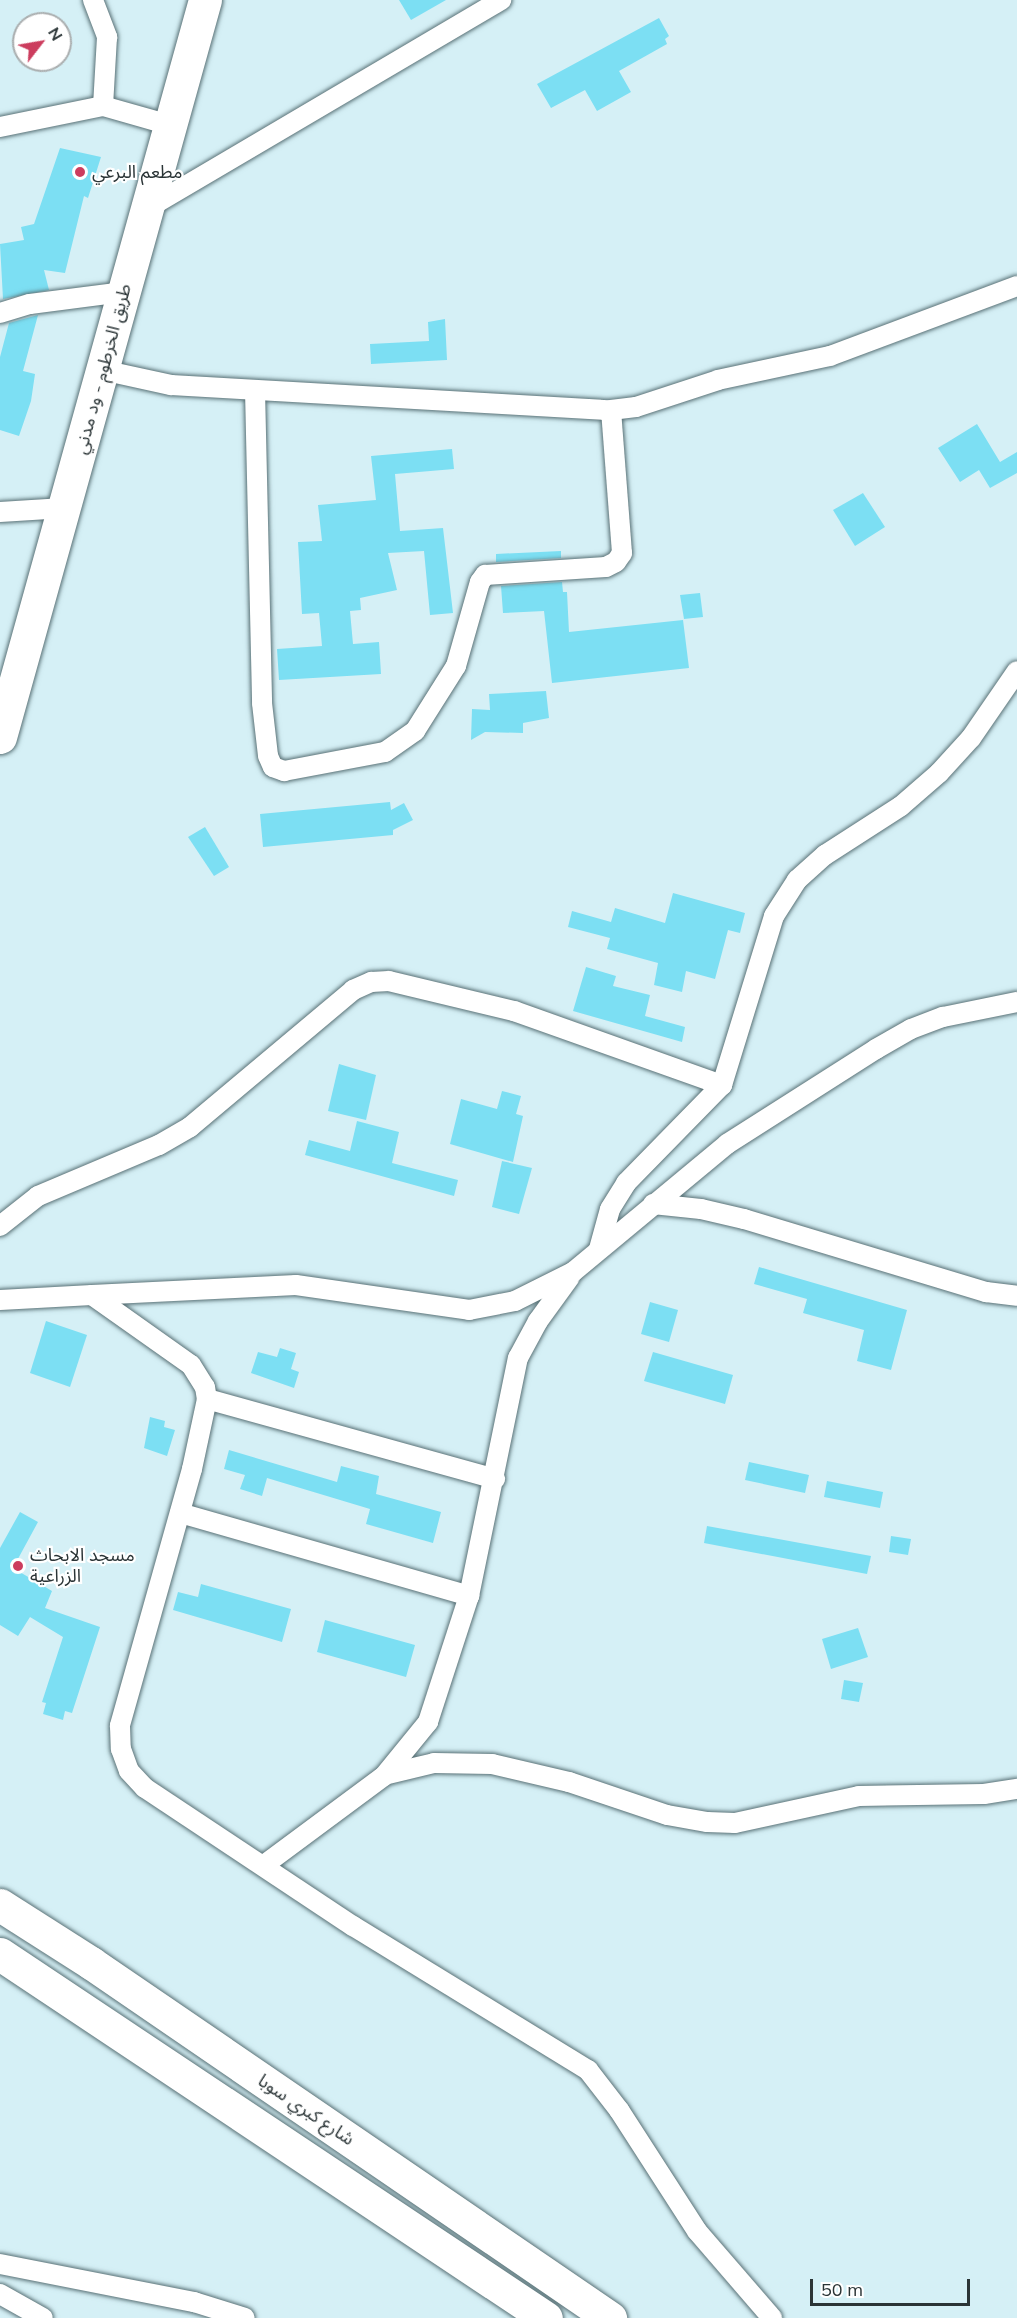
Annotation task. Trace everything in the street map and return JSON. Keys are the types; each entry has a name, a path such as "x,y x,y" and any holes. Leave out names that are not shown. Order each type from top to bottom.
{"highway":[{"name":"طريق الخرطوم - ود مدني","path":"0,737 205,0"},
{"name":"شارع كبري سوبا","path":"0,1905 190,2031 610,2318"},
{"path":"0,1954 546,2318"},
{"path":"169,2065 190,2031"},
{"path":"232,2108 254,2075"}],"street":[{"path":"93,0 106,37 103,106"},
{"path":"148,208 501,0"},
{"path":"0,127 81,107 103,106 170,125"},
{"path":"102,370 171,385 611,410 636,407 718,380 830,356 947,315 1017,286"},
{"path":"0,313 30,304 124,292"},
{"path":"255,390 262,703 268,756 273,767 284,771 385,752 415,731 456,666 480,582 485,575 606,567 616,562 621,553 611,410"},
{"path":"0,512 64,508"},
{"path":"599,1249 610,1209 626,1183 722,1085 774,916 797,880 825,855 901,806 939,773 971,738 1017,671"},
{"path":"0,1226 38,1196 159,1146 190,1127 353,990 371,982 389,981 513,1011 722,1085"},
{"path":"264,1865 384,1776 429,1722 469,1596 495,1479 518,1358 532,1330 573,1272 728,1144 911,1029 944,1017 1017,1002"},
{"path":"653,1204 701,1209 744,1219 986,1292 1017,1296"},
{"path":"0,1300 296,1285 469,1310 515,1301 573,1272"},
{"path":"92,1295 192,1365 200,1375 207,1399 180,1514 120,1726 121,1749 129,1771 145,1788 353,1926 588,2070 605,2089 697,2231 772,2318"},
{"path":"207,1399 495,1479"},
{"path":"180,1514 469,1596"},
{"path":"384,1776 434,1763 492,1764 569,1782 667,1815 707,1822 735,1823 859,1796 984,1794 1017,1788"},
{"path":"0,2264 173,2297 245,2318"},
{"path":"0,2294 43,2318"}],"building":[{"path":"399,0 446,0 411,20"},
{"path":"659,18 669,36 665,39 667,44 619,71 631,92 597,111 585,90 551,108 537,84"},
{"path":"60,148 101,157 88,198 84,196 65,273 44,270 49,290 3,299 0,244 24,240 21,227 34,224"},
{"path":"38,315 23,371 35,374 31,401 19,436 0,430 0,357 9,323"},
{"path":"445,319 447,360 371,364 370,344 429,341 428,322"},
{"path":"977,424 1000,462 1017,452 1017,473 990,488 979,470 960,482 938,448"},
{"path":"452,449 454,469 395,474 400,531 443,528 453,613 430,615 424,551 388,553 397,590 360,598 361,610 350,611 353,644 379,642 381,674 279,680 277,649 322,646 319,613 302,614 298,542 322,541 318,505 376,500 371,456"},
{"path":"863,493 885,527 855,546 833,510"},
{"path":"561,551 561,558 496,562 496,554"},
{"path":"562,582 563,592 567,592 569,632 683,620 689,668 552,683 544,611 503,613 501,586"},
{"path":"700,593 703,617 684,619 680,595"},
{"path":"546,691 549,718 523,723 523,733 485,732 471,740 472,709 490,710 489,694"},
{"path":"390,802 391,810 404,803 413,820 393,830 393,835 263,847 260,814"},
{"path":"205,827 229,867 214,876 188,837"},
{"path":"673,893 745,913 740,933 728,930 715,979 686,971 682,992 654,985 658,963 607,949 610,938 568,927 572,911 611,922 615,908 665,923"},
{"path":"586,967 616,976 613,986 650,995 645,1016 685,1027 682,1042 573,1011"},
{"path":"339,1064 376,1075 366,1120 328,1111"},
{"path":"502,1091 521,1096 516,1114 523,1116 513,1162 450,1144 461,1099 497,1109"},
{"path":"357,1121 399,1132 392,1163 458,1180 454,1196 305,1155 309,1140 350,1151"},
{"path":"502,1161 532,1168 519,1214 492,1207"},
{"path":"759,1267 907,1310 891,1370 857,1361 864,1330 803,1313 807,1299 754,1284"},
{"path":"650,1302 678,1310 669,1342 641,1334"},
{"path":"46,1321 87,1335 70,1387 30,1373"},
{"path":"280,1348 296,1353 291,1369 299,1372 294,1388 251,1373 258,1352 277,1357"},
{"path":"653,1352 733,1375 725,1404 644,1381"},
{"path":"150,1417 165,1421 164,1427 175,1430 167,1456 144,1448"},
{"path":"229,1450 337,1482 341,1466 379,1476 376,1494 441,1512 433,1543 366,1524 370,1509 267,1478 262,1496 240,1489 245,1475 224,1469"},
{"path":"749,1462 809,1475 805,1493 745,1480"},
{"path":"827,1481 883,1492 880,1508 824,1497"},
{"path":"20,1512 38,1522 13,1568 52,1591 45,1608 100,1627 72,1713 65,1711 63,1720 43,1714 46,1703 42,1702 63,1637 30,1617 18,1636 0,1625 0,1548"},
{"path":"707,1526 871,1556 867,1574 704,1543"},
{"path":"891,1536 911,1539 908,1555 889,1552"},
{"path":"201,1584 291,1609 282,1642 173,1610 178,1592 198,1597"},
{"path":"325,1620 415,1645 406,1677 317,1652"},
{"path":"858,1628 868,1657 831,1669 822,1639"},
{"path":"844,1680 863,1683 859,1702 841,1699"}],"place":[{"name":"مطعم البرعي","path":"80,172"},
{"name":"مسجد الابحاث الزراعية","path":"18,1566"}]}
